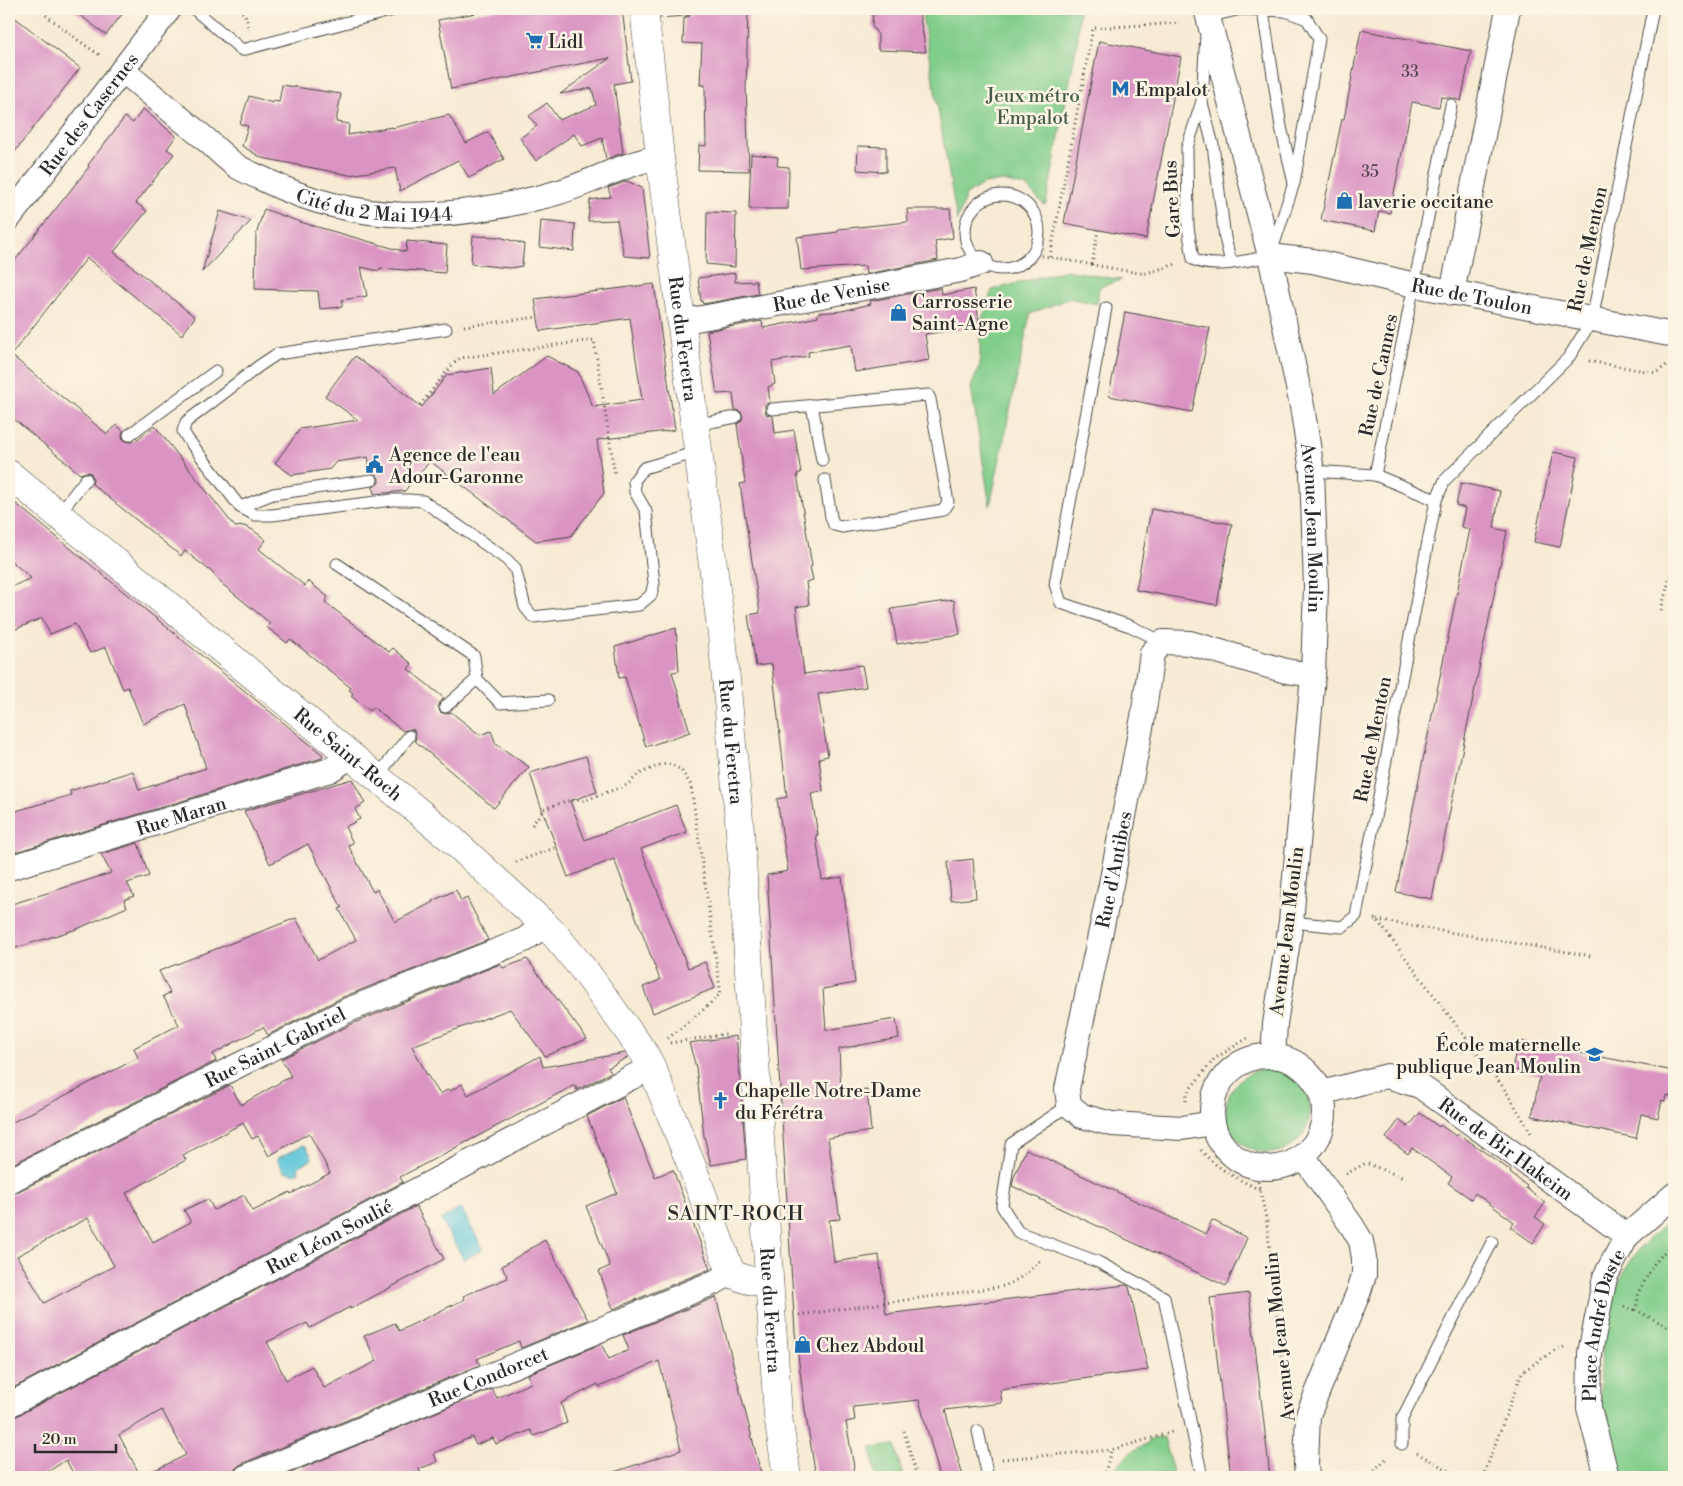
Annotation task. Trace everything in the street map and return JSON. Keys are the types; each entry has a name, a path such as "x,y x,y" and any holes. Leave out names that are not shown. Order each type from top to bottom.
{"street":[{"name":"Rue des Casernes","path":"9,218 169,9"},
{"path":"1452,292 1508,9"},
{"name":"Rue du Feretra","path":"644,11 680,322 722,635 737,795 778,1416 787,1477"},
{"name":"Avenue Jean Moulin","path":"1206,13 1270,256 1302,406 1312,472 1316,586 1313,675 1291,922 1275,1024 1273,1057"},
{"name":"Cité du 2 Mai 1944","path":"122,70 238,166 292,193 344,209 396,215 448,214 498,207 548,196 639,161 660,157"},
{"name":"Rue de Toulon","path":"1270,256 1313,261 1415,285 1674,335"},
{"name":"Rue de Venise","path":"680,322 961,270 982,263"},
{"name":"Rue Saint-Roch","path":"9,474 448,836 556,936 588,975 644,1053 652,1068 693,1169 731,1273"},
{"path":"1163,642 1190,643 1286,671 1313,675"},
{"name":"Rue d'Antibes","path":"1068,1105 1067,1090 1111,884 1152,653 1163,642"},
{"name":"Rue Maran","path":"9,868 330,770 350,757"},
{"name":"Rue Saint-Gabriel","path":"9,1181 348,1010 524,940 544,925"},
{"path":"1259,1057 1289,1060 1314,1079 1321,1093 1324,1121 1320,1134 1313,1147 1288,1165 1272,1168 1255,1167 1240,1161 1228,1151 1218,1138 1213,1123 1212,1108 1215,1093 1222,1080 1232,1069 1244,1062 1259,1057"},
{"name":"Rue Léon Soulié","path":"9,1405 652,1068"},
{"name":"Rue de Bir Hakeim","path":"1321,1093 1387,1076 1420,1086 1628,1236"},
{"path":"1068,1105 1082,1116 1112,1124 1182,1128 1213,1123"},
{"name":"Avenue Jean Moulin","path":"1303,1156 1361,1241 1364,1258 1364,1275 1359,1292 1308,1415 1307,1477"},
{"name":"Place André Daste","path":"1607,1477 1589,1408 1590,1352 1605,1278 1628,1236 1674,1195"},
{"path":"731,1273 744,1280 769,1282"},
{"name":"Rue Condorcet","path":"246,1477 697,1289 731,1273"}],"lane":[{"path":"194,9 242,50 397,9"},
{"path":"1206,13 1241,9 1285,11 1307,19 1319,38 1294,183 1270,256"},
{"name":"Rue de Menton","path":"1356,916 1436,500 1446,480 1569,357 1592,320 1653,9"},
{"path":"644,11 684,10"},
{"path":"1263,11 1281,127 1294,183"},
{"name":"Gare Bus","path":"1206,13 1202,101 1187,148 1188,227 1193,259 1199,263 1230,263 1270,256"},
{"name":"Gare Bus","path":"1202,101 1213,145 1230,263"},
{"name":"Rue de Cannes","path":"1375,475 1451,105"},
{"path":"995,196 1008,196 1020,200 1030,208 1036,218 1039,230 1038,243 1032,254 1024,262 1003,270 992,268 982,263 972,254 967,243 965,231 967,219 974,208 984,200 995,196"},
{"path":"1106,308 1055,584 1060,603 1130,626 1163,642"},
{"path":"446,328 277,354 186,422 183,431 186,438 240,507 256,515 272,515 392,500 423,502 506,559 515,568 525,607 534,617 638,605 651,595 654,583 646,511 635,492 634,481 644,468 686,455 698,454"},
{"path":"129,436 216,371"},
{"path":"772,409 928,394 948,502 943,510 842,526 834,525 825,480"},
{"path":"812,405 822,460"},
{"path":"695,425 736,417"},
{"path":"1312,472 1375,475 1436,500"},
{"path":"58,515 86,479"},
{"path":"240,507 273,494 372,480"},
{"path":"337,564 474,656 478,679 500,703 548,700"},
{"path":"445,707 478,679"},
{"path":"376,778 409,736"},
{"path":"1291,922 1342,927 1356,916"},
{"path":"1068,1105 1011,1144 1002,1206 1018,1232 1098,1262 1164,1297 1202,1477"},
{"path":"1402,1444 1402,1419 1492,1242"},
{"path":"978,1431 988,1477"}],"path":[{"path":"38,9 78,40 122,70"},
{"path":"1050,257 1093,28 1180,23"},
{"path":"1152,211 1157,211"},
{"path":"1092,264 1098,230"},
{"path":"1032,254 1140,273 1147,273 1193,259"},
{"path":"446,328 538,317"},
{"path":"420,405 460,358 594,340 615,477 634,481"},
{"path":"1569,357 1656,373 1674,359"},
{"path":"1661,610 1674,562"},
{"path":"532,825 544,809 566,801 586,800 627,785 639,774 660,765 670,764 681,770 692,785 720,988 718,995 704,1010 660,1045 727,1034"},
{"path":"487,872 557,847"},
{"path":"1356,916 1591,956"},
{"path":"1377,920 1506,1091 1535,1140"},
{"path":"1324,1187 1366,1163 1404,1178"},
{"name":"Avenue Jean Moulin","path":"1255,1167 1267,1223 1287,1408"},
{"path":"1674,1241 1654,1264 1638,1291 1636,1310 1674,1330"},
{"path":"771,1319 1005,1286 1023,1276 1058,1246"},
{"path":"1625,1316 1628,1308"},
{"path":"1483,1477 1522,1372 1555,1350 1593,1338"},
{"path":"984,1461 1111,1450 1192,1426"},
{"path":"904,1431 917,1477"},
{"path":"1104,1477 1111,1450"}],"green space":[{"name":"Jeux métro Empalot","path":"921,9 1079,9 1078,38 1046,204 1044,205 1027,187 1004,181 983,184 966,195 957,221"},
{"path":"1066,270 1122,280 1099,287 1097,304 1070,298 1030,314 990,506 971,387 980,365 980,325 992,290"},
{"path":"1268,1069 1284,1072 1298,1081 1307,1095 1310,1111 1307,1127 1298,1141 1284,1150 1268,1153 1252,1150 1238,1141 1229,1127 1226,1111 1229,1095 1238,1081 1252,1072"},
{"path":"1674,1216 1674,1477 1615,1477 1600,1406 1600,1365 1606,1321 1620,1280 1630,1261 1643,1245"},
{"path":"1164,1437 1174,1477 1111,1477 1118,1465 1131,1452 1149,1443 1149,1440"},
{"path":"895,1445 903,1477 876,1477 871,1448"}],"water":[{"path":"303,1145 306,1146 312,1157 311,1160 298,1167 299,1171 295,1174 284,1172 278,1158"},
{"path":"461,1208 483,1249 464,1260 441,1220"}],"building":[{"path":"72,9 126,9 106,35"},
{"name":"Lidl","path":"498,9 622,9 631,81 614,84 623,153 606,159 602,138 582,146 574,134 536,161 520,138 537,126 529,116 547,103 559,120 596,105 592,88 560,94 610,58 451,89 438,20"},
{"path":"692,9 748,9 746,87 749,171 698,170 699,145 706,146 705,85 700,85 702,44 683,43 684,18 690,16"},
{"path":"873,11 919,12 926,52 878,50 878,35 872,26"},
{"path":"9,13 80,68 9,159"},
{"path":"1361,30 1471,51 1461,101 1441,97 1439,107 1412,102 1390,213 1379,211 1375,231 1321,220 1342,119 1344,119"},
{"path":"1099,41 1181,57 1146,239 1064,223"},
{"path":"282,85 341,94 336,122 349,124 348,135 392,128 449,115 466,143 488,132 504,159 469,178 458,160 400,191 395,168 349,175 262,158 242,146 248,126 240,124 249,96 273,103 273,101 279,102"},
{"path":"143,109 176,136 167,149 174,154 136,203 147,211 114,252 195,317 182,335 87,258 11,355 107,434 117,425 123,431 123,440 130,442 135,441 155,426 235,527 244,526 266,540 259,549 305,586 308,581 328,597 325,602 389,652 393,648 412,664 408,669 444,698 438,705 440,712 446,714 451,712 480,735 491,731 496,744 529,767 494,808 415,741 414,730 403,731 373,707 370,711 351,696 353,693 349,690 351,688 290,639 287,643 267,627 270,623 221,583 213,573 185,551 181,556 92,484 91,473 80,474 9,415 9,268 89,167 88,165 125,117 133,123"},
{"path":"858,146 886,147 886,172 857,170"},
{"path":"751,154 778,157 777,166 789,167 788,209 749,209"},
{"path":"627,181 642,188 650,258 624,256 617,220 588,221 590,200 611,197 608,188"},
{"path":"264,209 300,222 406,252 407,241 447,245 445,273 380,268 379,271 361,267 367,296 342,300 342,307 320,309 318,291 255,289 256,235"},
{"path":"907,209 950,209 953,238 935,241 938,260 866,274 865,266 801,270 797,237 838,232 838,229 908,222"},
{"path":"220,211 251,221 202,272"},
{"path":"707,212 736,213 735,267 706,264"},
{"path":"541,221 575,224 574,251 539,247"},
{"path":"473,236 499,237 524,244 522,266 510,268 471,264"},
{"path":"735,273 735,282 756,281 758,294 703,304 698,278"},
{"path":"654,284 675,430 597,440 604,493 571,536 536,541 430,461 419,475 417,474 405,491 374,494 373,487 379,483 379,478 375,473 371,473 368,457 336,462 330,469 292,475 275,463 300,429 358,420 325,396 355,356 422,407 447,375 491,368 494,395 547,356 578,372 593,407 642,400 630,318 540,331 535,299"},
{"path":"941,288 942,295 974,289 980,327 925,334 929,360 855,372 851,345 808,352 809,356 772,362 775,384 768,387 770,402 765,405 766,414 773,416 775,433 794,430 801,473 797,474 813,580 806,582 809,605 796,607 804,674 862,665 866,687 818,694 828,756 819,758 823,791 811,793 818,835 816,835 822,880 842,877 855,983 823,989 826,1030 896,1019 899,1038 839,1049 841,1093 867,1090 871,1131 828,1138 840,1219 829,1220 834,1262 879,1255 886,1314 1126,1285 1129,1287 1148,1370 1000,1390 1002,1403 945,1410 963,1477 940,1477 919,1400 853,1407 855,1420 846,1422 854,1477 816,1477 795,1332 767,875 788,871 777,799 787,797 772,664 756,666 748,615 760,613 740,484 745,483 737,424 741,422 743,416 741,412 735,410 733,393 717,394 707,331 762,321 763,328 818,317 818,313 842,311 871,304 870,301"},
{"path":"1125,312 1210,328 1192,412 1109,396"},
{"path":"1553,452 1578,457 1560,547 1534,542"},
{"path":"1461,483 1500,491 1494,528 1507,531 1432,899 1396,892 1470,529 1461,527 1465,508 1456,505"},
{"path":"9,498 323,755 322,758 9,854 9,813 71,795 70,791 133,771 139,790 206,768 185,704 143,724 128,687 123,689 106,647 90,653 75,624 50,634 42,618 9,632 9,588 31,578 9,559"},
{"path":"1151,509 1232,524 1217,605 1136,590"},
{"path":"954,600 960,634 897,644 891,609"},
{"path":"676,628 679,671 672,672 690,732 646,747 625,677 619,678 615,647"},
{"path":"586,756 597,792 570,801 585,840 676,805 687,832 641,849 688,968 705,962 715,988 653,1013 643,987 660,980 614,859 568,877 530,773"},
{"path":"352,779 365,803 355,809 360,819 345,827 353,843 348,845 373,892 377,889 395,922 456,890 461,901 467,898 488,940 343,997 268,1035 263,1027 213,1054 216,1061 9,1166 9,1124 138,1058 134,1048 179,1025 163,996 170,993 159,971 296,918 318,960 356,940 339,909 342,908 308,844 270,864 244,811"},
{"path":"138,843 149,876 127,883 134,896 124,900 127,907 77,929 9,950 9,905 111,873 101,854"},
{"path":"973,859 976,898 951,901 948,862"},
{"path":"527,959 587,1039 545,1056 510,1009 412,1046 427,1075 440,1094 462,1084 468,1095 540,1056 543,1067 625,1053 628,1057 608,1068 611,1072 577,1090 575,1085 400,1177 403,1182 9,1390 9,1195 230,1085 241,1105 291,1076 281,1059 354,1023 500,964 503,968","holes":["243,1123 252,1139 258,1136 269,1156 309,1133 330,1173 291,1194 290,1192 253,1211 244,1195 214,1210 208,1199 184,1210 191,1222 153,1242 126,1193 186,1160 183,1155","88,1218 114,1266 44,1303 17,1256"]},
{"name":"Chapelle Notre-Dame du Férétra","path":"736,1036 746,1159 711,1165 704,1136 696,1067 689,1043"},
{"path":"1518,1041 1674,1071 1674,1097 1666,1095 1665,1101 1662,1100 1658,1118 1641,1114 1636,1138 1532,1116 1540,1075 1512,1069"},
{"path":"623,1097 655,1177 673,1170 710,1269 613,1309 599,1271 610,1266 586,1206 617,1193 587,1116"},
{"path":"1420,1113 1439,1127 1440,1125 1456,1136 1459,1134 1511,1171 1510,1173 1545,1203 1535,1217 1545,1224 1533,1243 1510,1227 1514,1222 1475,1193 1471,1199 1448,1183 1452,1177 1412,1148 1408,1154 1386,1138 1399,1120 1408,1127"},
{"path":"1026,1149 1206,1234 1212,1220 1247,1238 1226,1286 1012,1186"},
{"path":"416,1206 444,1259 310,1328 307,1323 267,1342 286,1380 312,1366 324,1388 377,1361 364,1336 395,1323 399,1331 465,1299 463,1296 508,1278 502,1266 545,1240 588,1320 521,1348 519,1341 477,1359 480,1365 241,1464 235,1469 233,1477 141,1477 75,1477 66,1460 40,1477 9,1477 9,1419","holes":["162,1410 186,1455 141,1477 119,1435"]},
{"path":"1249,1293 1270,1477 1231,1477 1210,1298"},
{"path":"716,1297 762,1477 611,1477 611,1473 681,1450 659,1361 599,1387 598,1384 561,1403 567,1423 534,1436 531,1430 496,1444 493,1438 476,1445 472,1437 434,1453 437,1462 419,1469 422,1477 281,1477 492,1389 497,1398 531,1383 528,1374 601,1344 609,1359 629,1350 623,1335"}],"place":[{"name":"Lidl","path":"534,41"},
{"name":"Empalot","path":"1121,89"},
{"name":"laverie occitane","path":"1344,201"},
{"name":"Carrosserie Saint-Agne","path":"898,312"},
{"name":"Agence de l'eau Adour-Garonne","path":"375,465"},
{"name":"École maternelle publique Jean Moulin","path":"1595,1055"},
{"name":"Chapelle Notre-Dame du Férétra","path":"721,1101"},
{"name":"Chez Abdoul","path":"802,1345"}],"district":[{"name":"SAINT-ROCH","path":"736,1213"}]}
